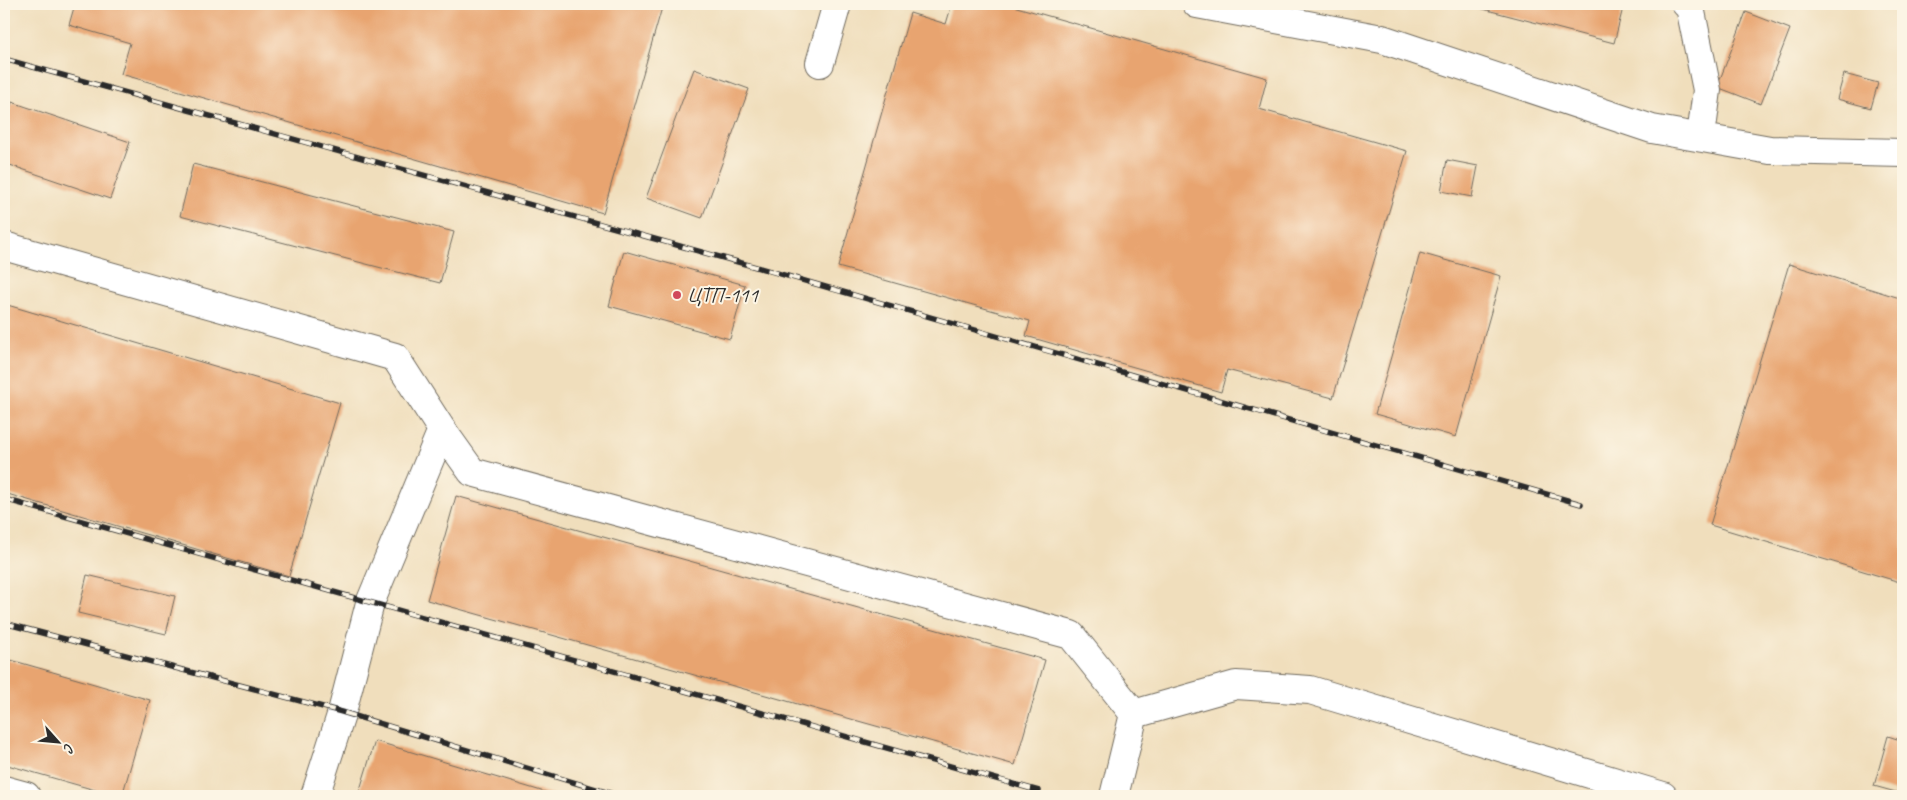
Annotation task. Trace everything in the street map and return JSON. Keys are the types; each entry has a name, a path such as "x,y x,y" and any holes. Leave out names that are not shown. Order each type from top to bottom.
{"lane":[{"path":"820,63 837,4"},
{"path":"1197,4 1382,39 1652,129 1770,150 1903,153"},
{"path":"1686,4 1690,7 1707,90 1700,137"},
{"path":"4,246 395,357 442,430 472,472 1071,635 1134,714"},
{"path":"315,796 342,712 370,602 442,430"},
{"path":"1134,714 1236,685 1310,690 1663,796"},
{"path":"1114,796 1134,714"},
{"path":"4,790 26,796"}],"building":[{"path":"75,4 663,4 603,213 121,74 130,43 69,25"},
{"path":"952,4 1006,4 1267,78 1259,109 1407,151 1333,398 1227,370 1221,392 1026,336 1030,321 838,267 910,13 946,24"},
{"path":"1464,4 1624,4 1614,43"},
{"path":"1746,12 1790,29 1761,104 1717,87"},
{"path":"694,69 749,89 702,218 646,198"},
{"path":"1844,74 1878,83 1871,108 1837,99"},
{"path":"12,102 130,142 110,199 4,163 4,125"},
{"path":"1447,160 1478,166 1472,197 1441,191"},
{"path":"193,164 454,232 440,283 180,216"},
{"name":"ЦТП-111","path":"624,251 745,285 730,339 609,306"},
{"path":"1420,253 1501,276 1456,437 1375,414"},
{"path":"1789,264 1903,299 1903,583 1710,525"},
{"path":"4,304 340,403 289,576 4,493"},
{"path":"456,496 1045,660 1015,765 427,600"},
{"path":"87,575 175,596 166,634 78,613"},
{"path":"4,658 150,700 122,796 116,796 4,764"},
{"path":"1888,736 1903,741 1903,794 1874,786"},
{"path":"375,741 558,796 358,796"}],"railway":[{"path":"4,59 756,267 1581,504"},
{"path":"4,499 1039,791"},
{"path":"4,623 342,712 619,796"}],"place":[{"name":"ЦТП-111","path":"677,295"}]}
